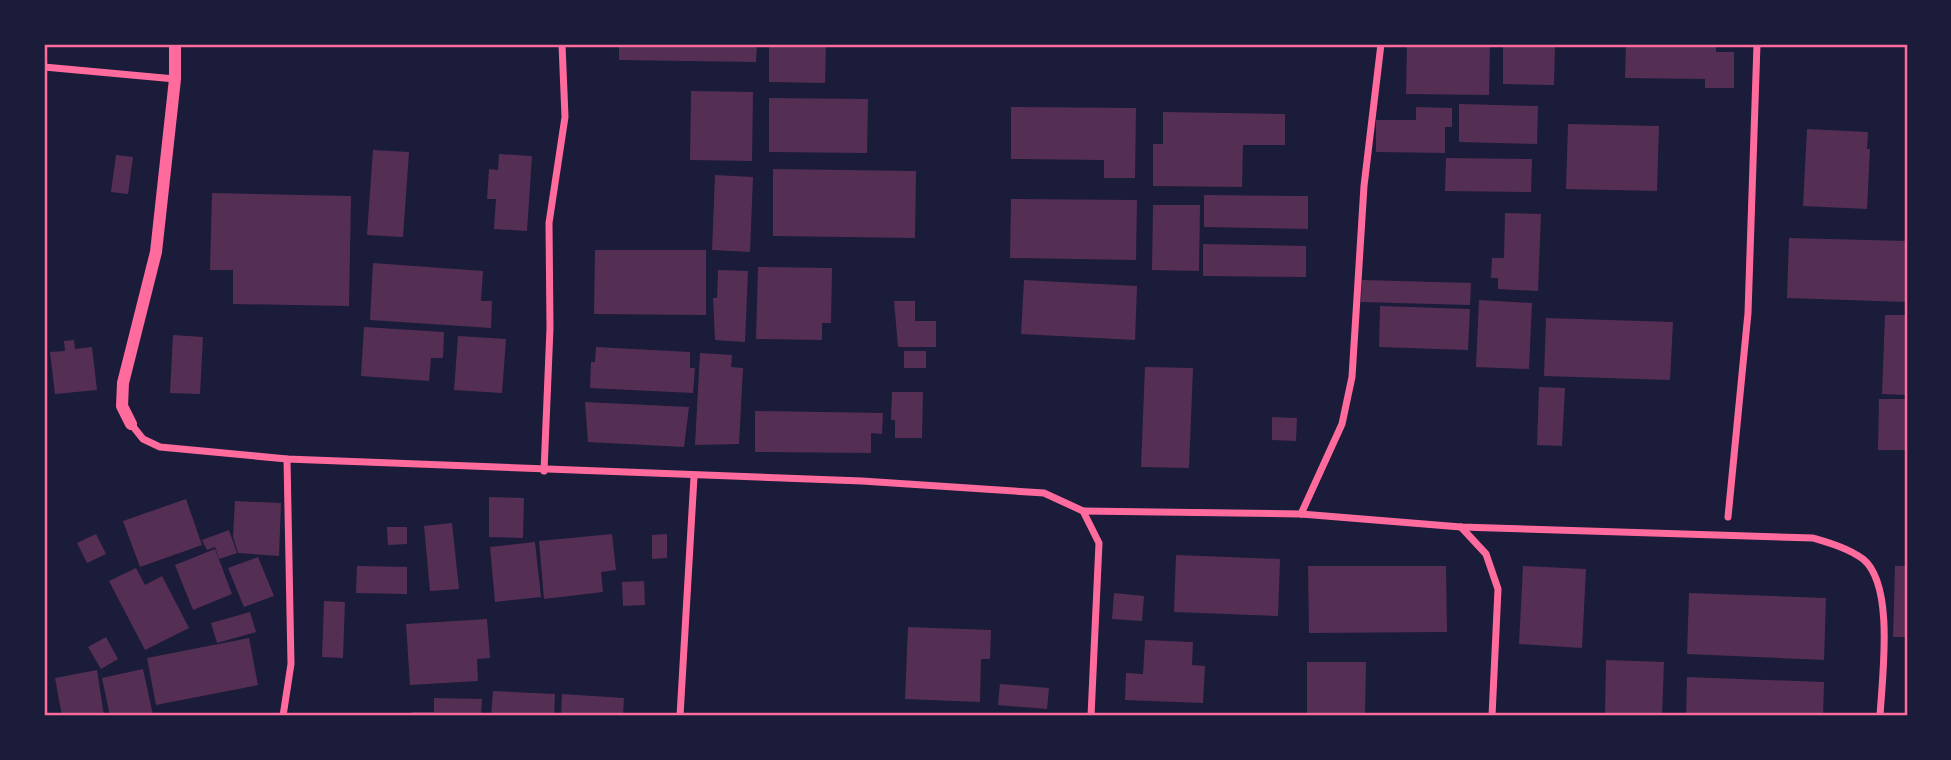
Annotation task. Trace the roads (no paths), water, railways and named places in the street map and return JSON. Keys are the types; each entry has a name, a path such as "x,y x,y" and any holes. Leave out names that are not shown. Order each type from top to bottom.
{"street":[{"path":"175,44 175,79 156,252 124,383 122,405 131,425 144,439 160,447 287,459 980,488 1044,494 1083,511 1301,514 1461,527 1813,538 1838,545 1864,560 1877,578 1882,604 1880,716"},
{"path":"544,471 550,328 549,223 565,117 562,44"},
{"path":"1301,514 1342,425 1352,377 1364,186 1381,44"},
{"path":"1728,517 1748,313 1757,44"},
{"path":"44,67 175,79"},
{"path":"283,716 291,664 287,459"},
{"path":"680,716 694,477"},
{"path":"1083,511 1099,543 1091,716"},
{"path":"1461,527 1486,554 1498,589 1492,716"}]}
